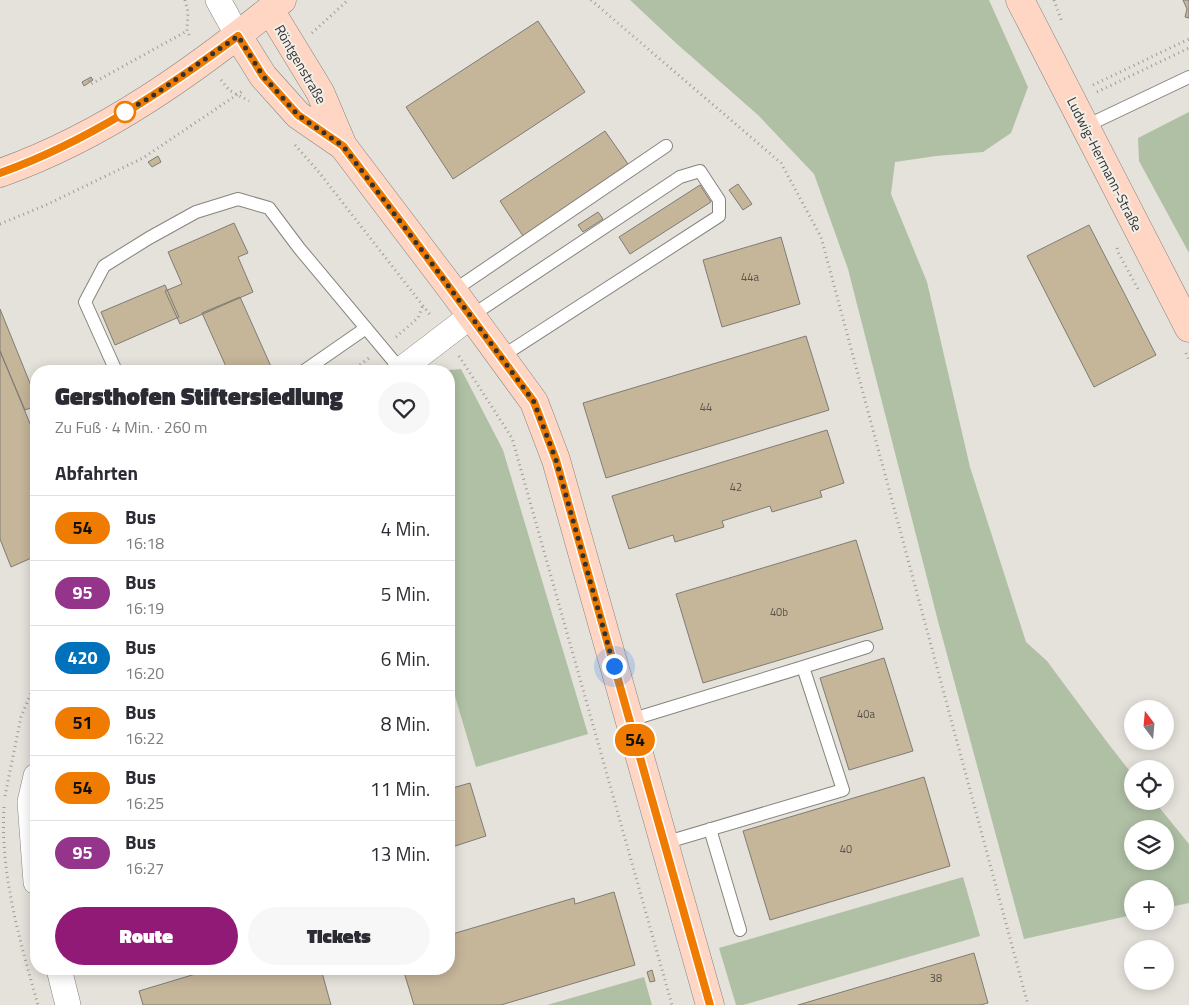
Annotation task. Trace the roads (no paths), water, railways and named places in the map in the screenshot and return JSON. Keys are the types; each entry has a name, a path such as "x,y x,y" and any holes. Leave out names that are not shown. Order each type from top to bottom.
{"street":[{"path":"218,0 238,36"},
{"name":"Ludwig-Hermann-Straße","path":"1020,0 1189,328"},
{"path":"0,173 75,141 151,97 238,36 272,3"},
{"name":"Röntgenstraße","path":"272,3 294,50 320,92 343,146 534,402 556,460 710,1005"},
{"name":"Röntgenstraße","path":"238,36 263,76 298,115 343,146"},
{"path":"408,365 471,316"},
{"path":"60,975 68,1005"}],"lane":[{"path":"1086,126 1189,77"},
{"path":"453,291 666,146"},
{"path":"471,316 680,177 700,171 719,200 719,216 501,358"},
{"path":"113,365 85,302 104,266 196,212 238,199 269,208 298,248 395,365"},
{"path":"313,365 366,328"},
{"path":"630,720 867,647"},
{"path":"664,843 843,790 803,667"},
{"path":"710,829 740,930"}]}
